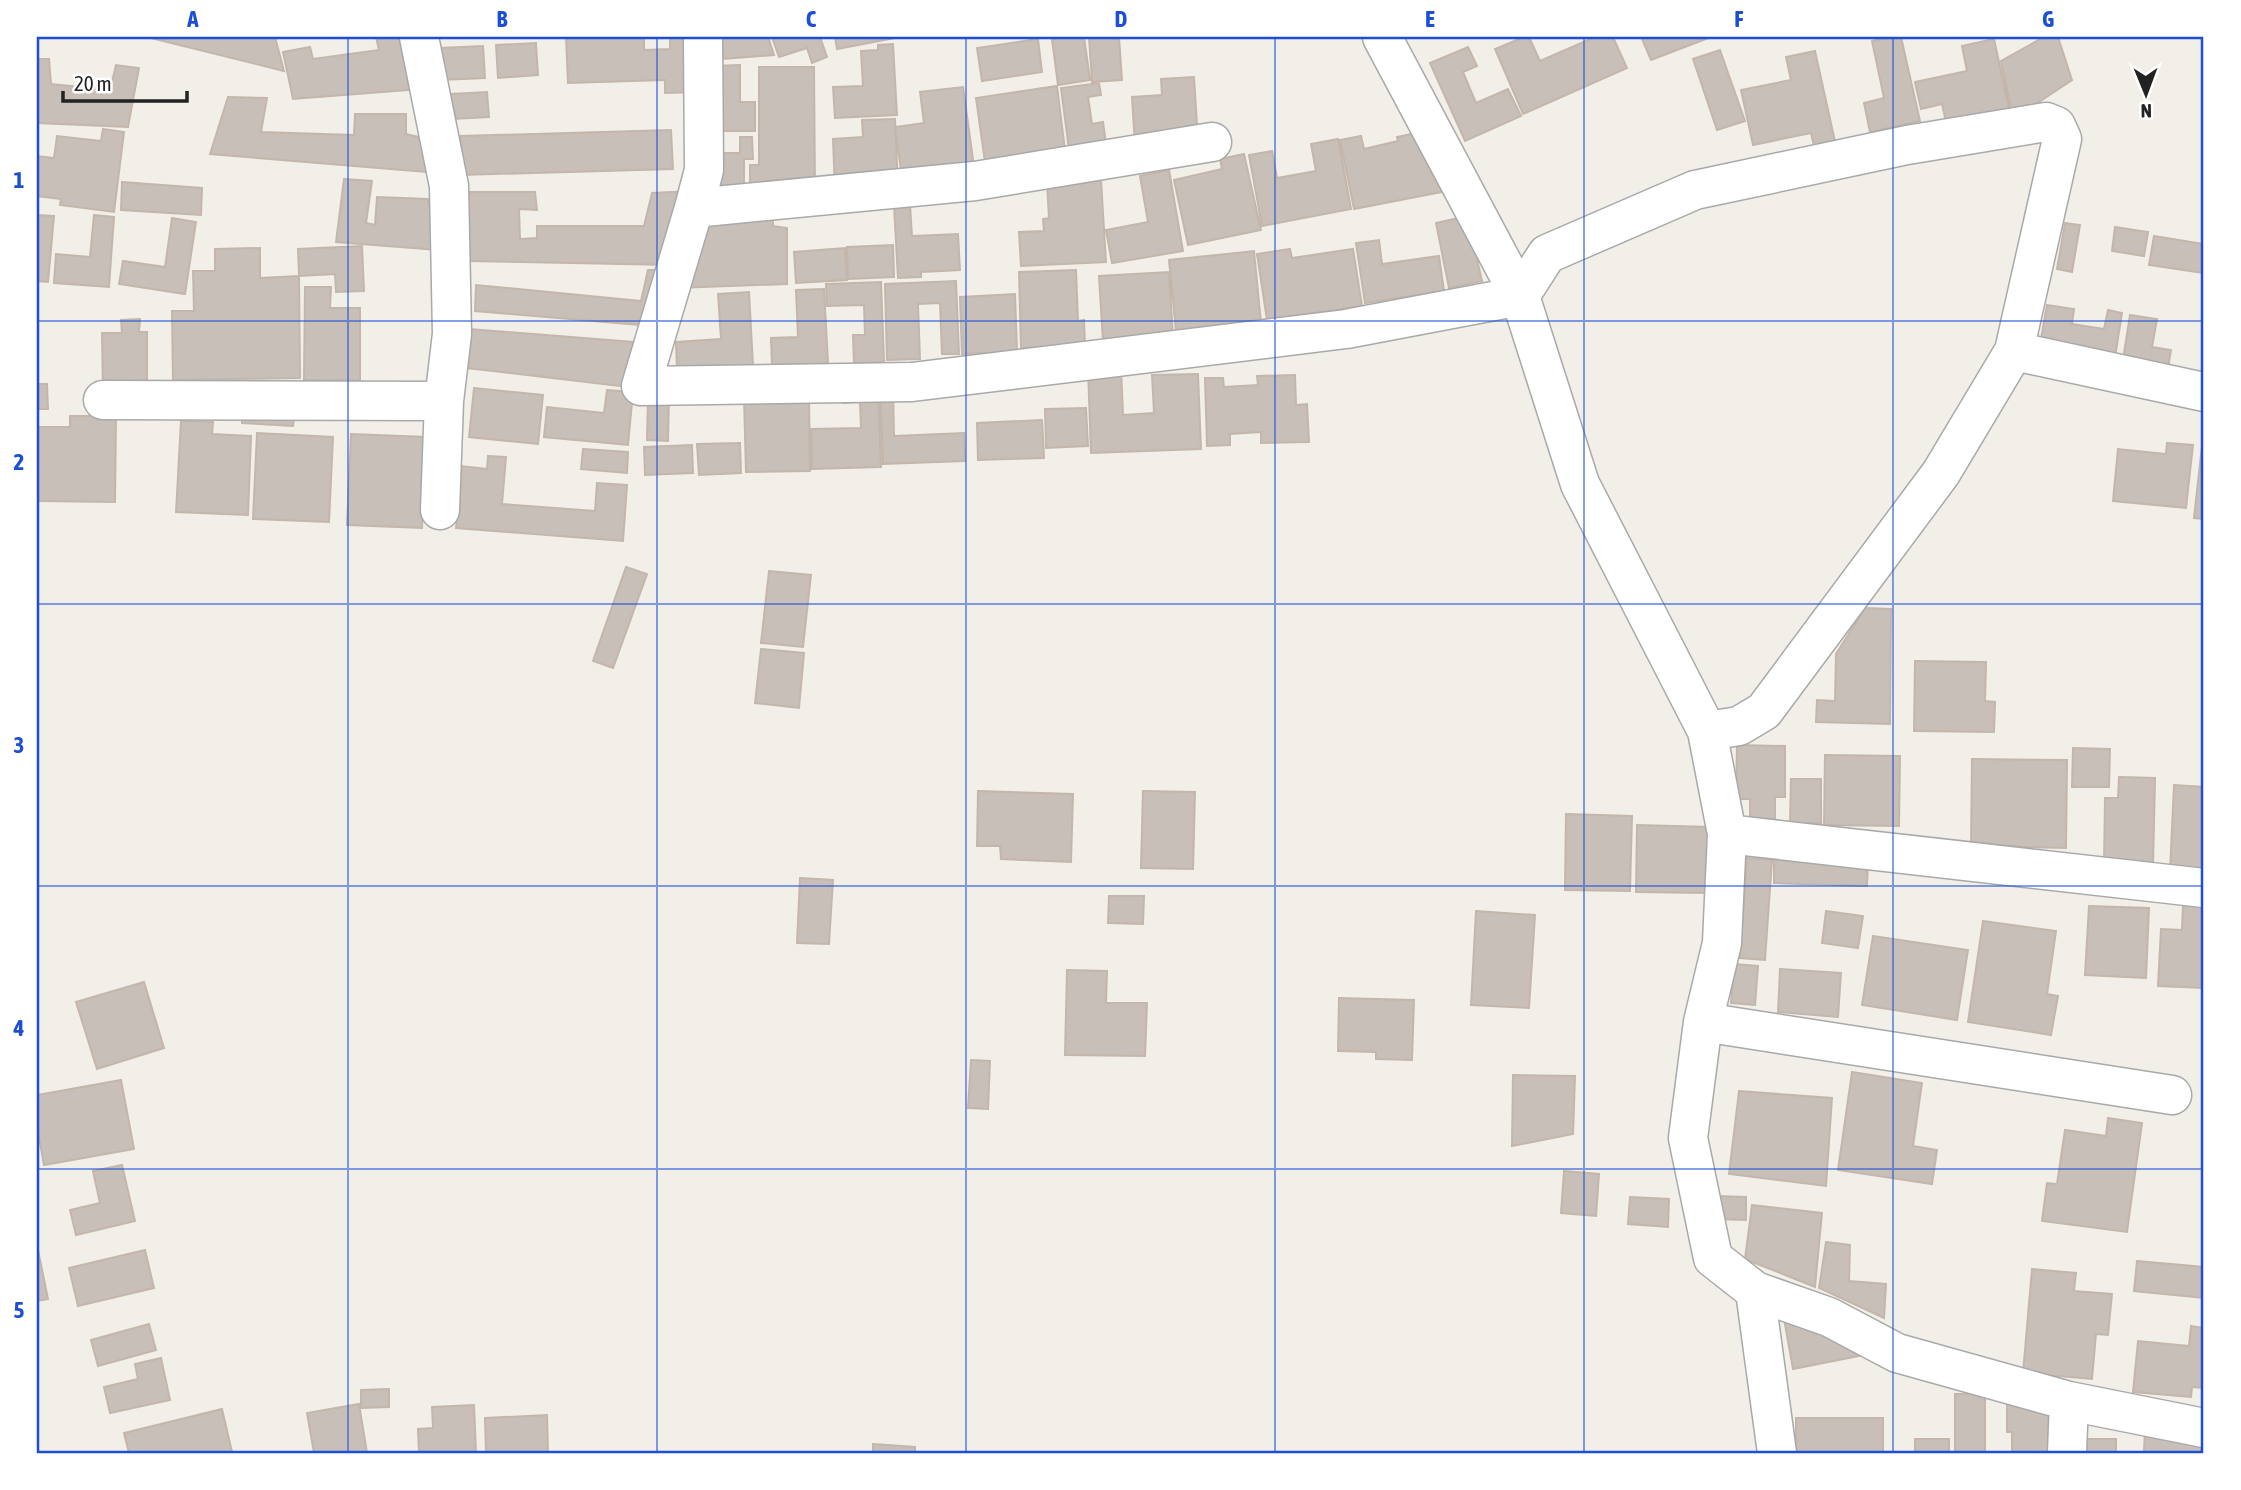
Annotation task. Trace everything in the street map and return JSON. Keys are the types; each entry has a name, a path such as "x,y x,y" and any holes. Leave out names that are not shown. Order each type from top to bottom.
{"street":[{"path":"419,37 449,186 452,334 444,401 440,510"},
{"path":"703,37 704,170 641,386 912,382 1346,329 1520,296 1547,254 1695,190 1907,145 2046,122 2056,126 2062,139 2014,351 1941,473 1764,712 1739,726 1707,731"},
{"path":"1382,37 1520,296 1580,484 1707,731 1727,834 1722,943 1703,1022 1688,1138 1713,1258 1755,1291 1829,1317 1897,1353 2069,1401 2204,1428"},
{"path":"694,208 975,181 1212,142"},
{"path":"2014,351 2204,392"},
{"path":"103,400 444,401"},
{"path":"1727,834 2204,888"},
{"path":"1703,1022 2172,1095"},
{"path":"1755,1291 1777,1453"},
{"path":"2067,1453 2069,1401"}],"building":[{"path":"147,37 275,37 284,71"},
{"path":"376,37 406,37 420,89 293,99 283,52 310,47 313,59 379,50"},
{"path":"566,37 644,37 644,50 670,49 670,37 696,37 698,92 665,93 665,80 568,83"},
{"path":"709,37 768,37 774,55 710,60"},
{"path":"772,37 820,37 827,57 812,63 807,48 779,57"},
{"path":"835,37 900,37 837,49"},
{"path":"1084,37 1090,80 1058,85 1052,39"},
{"path":"1089,37 1119,37 1122,80 1092,82"},
{"path":"1529,37 1540,61 1595,37 1613,37 1627,68 1523,114 1495,49"},
{"path":"1711,37 1651,60 1642,39"},
{"path":"1901,37 1920,121 1870,132 1864,103 1884,98 1872,41"},
{"path":"2044,37 2058,37 2072,80 2013,119 2001,61"},
{"path":"1038,39 1042,72 982,81 977,48"},
{"path":"1994,39 2011,118 1948,131 1942,104 1921,109 1915,82 1967,71 1962,46"},
{"path":"536,43 538,75 498,78 496,45"},
{"path":"893,44 897,115 835,118 833,87 863,86 861,51 878,50 878,45"},
{"path":"483,46 485,78 441,80 439,48"},
{"path":"1468,47 1477,66 1463,72 1476,103 1508,89 1521,116 1465,141 1430,63"},
{"path":"1720,50 1745,121 1717,130 1693,59"},
{"path":"1815,51 1836,146 1815,150 1811,133 1753,145 1741,90 1791,80 1786,57"},
{"path":"37,59 49,59 51,84 110,90 116,65 139,68 128,127 37,123"},
{"path":"740,65 740,102 755,102 755,131 711,131 712,66"},
{"path":"759,67 814,67 815,191 750,192 750,165 759,165"},
{"path":"1194,77 1198,141 1135,145 1132,97 1162,95 1161,79"},
{"path":"1099,83 1101,95 1088,97 1092,124 1103,122 1107,151 1070,157 1061,88"},
{"path":"1057,86 1066,158 986,169 976,98"},
{"path":"963,87 975,174 903,184 895,127 924,123 920,92"},
{"path":"487,92 489,117 452,119 451,94"},
{"path":"228,97 267,98 261,132 354,135 355,114 406,114 406,134 428,139 426,172 210,154"},
{"path":"895,119 898,188 835,191 833,139 863,137 862,120"},
{"path":"103,129 124,132 114,212 60,205 61,199 37,196 37,156 54,158 57,136 101,141"},
{"path":"671,130 673,169 461,175 461,136"},
{"path":"1430,130 1442,192 1354,209 1340,140 1361,136 1364,149 1398,141 1397,137"},
{"path":"740,137 752,137 753,159 744,159 744,201 714,201 714,153 740,153"},
{"path":"1338,139 1351,209 1262,226 1249,155 1272,151 1277,178 1316,171 1311,144"},
{"path":"1244,154 1261,230 1188,245 1174,180 1222,169 1220,159"},
{"path":"1169,170 1183,251 1112,263 1106,230 1148,222 1140,176"},
{"path":"344,179 372,181 366,223 375,225 377,197 428,199 437,250 336,242"},
{"path":"1101,180 1106,262 1021,266 1019,232 1044,231 1043,219 1049,218 1047,183"},
{"path":"122,182 202,188 201,215 121,210"},
{"path":"691,191 671,265 465,261 463,192 535,192 537,210 519,209 520,239 537,238 537,226 644,226 652,193"},
{"path":"910,205 912,236 958,234 960,270 921,272 921,277 898,278 894,206"},
{"path":"773,211 773,226 787,228 787,284 676,288 696,214"},
{"path":"37,215 54,216 48,282 37,281"},
{"path":"94,215 114,217 109,287 54,283 56,254 90,257"},
{"path":"1467,216 1482,281 1449,288 1436,223"},
{"path":"172,218 196,222 185,294 119,284 123,261 165,267"},
{"path":"2065,223 2080,225 2072,272 2057,269"},
{"path":"2115,227 2148,232 2144,256 2112,251"},
{"path":"2154,236 2204,244 2204,273 2149,265"},
{"path":"1379,240 1382,264 1439,256 1444,291 1365,303 1356,243"},
{"path":"893,245 894,277 848,279 847,247"},
{"path":"362,246 364,291 336,292 335,274 299,276 298,249"},
{"path":"260,248 260,278 299,276 300,378 173,380 172,311 194,311 193,271 215,271 215,249"},
{"path":"845,248 847,280 796,283 794,252"},
{"path":"1290,249 1292,258 1353,249 1362,306 1267,320 1257,254"},
{"path":"1254,251 1261,323 1176,331 1169,260"},
{"path":"648,270 669,270 651,326 475,311 476,285 641,301"},
{"path":"1076,270 1078,321 1084,320 1085,345 1021,348 1019,272"},
{"path":"1169,272 1173,337 1103,342 1099,276"},
{"path":"956,281 959,354 942,354 940,303 918,304 920,359 887,360 885,284"},
{"path":"881,282 884,362 854,363 853,335 865,335 864,305 827,306 826,284"},
{"path":"305,287 331,287 330,308 360,308 360,380 304,380"},
{"path":"824,289 828,363 772,366 771,338 798,337 796,290"},
{"path":"749,292 753,365 677,369 676,342 721,339 718,294"},
{"path":"1015,294 1017,352 962,354 960,297"},
{"path":"2047,305 2074,309 2072,324 2104,329 2108,310 2122,313 2115,357 2040,345"},
{"path":"2130,315 2157,319 2152,347 2171,350 2167,374 2122,366"},
{"path":"140,319 139,332 147,332 147,390 103,390 102,333 122,333 121,320"},
{"path":"469,329 646,343 636,388 467,368"},
{"path":"1121,368 1123,415 1154,413 1152,375 1198,374 1201,449 1091,453 1088,369"},
{"path":"1295,375 1296,405 1307,404 1309,442 1261,443 1261,432 1230,434 1230,445 1207,446 1205,378 1223,378 1224,387 1258,385 1257,376"},
{"path":"37,384 47,384 48,409 37,409"},
{"path":"878,386 881,467 812,469 811,429 861,428 860,402 843,403 842,387"},
{"path":"474,388 543,395 538,444 469,437"},
{"path":"880,389 893,389 894,436 964,433 965,461 883,464"},
{"path":"607,390 633,392 628,445 544,437 547,407 604,413"},
{"path":"648,397 669,397 668,441 647,440"},
{"path":"809,397 810,471 746,472 744,398"},
{"path":"242,407 295,410 293,426 242,423"},
{"path":"1086,408 1088,446 1046,448 1045,409"},
{"path":"70,416 116,416 115,502 37,501 38,427 70,427"},
{"path":"1042,420 1044,458 978,460 977,423"},
{"path":"181,421 213,422 212,434 251,436 248,515 176,512"},
{"path":"257,433 333,437 329,522 253,519"},
{"path":"351,434 426,437 422,528 347,525"},
{"path":"740,443 741,473 699,475 697,444"},
{"path":"2167,443 2193,445 2186,508 2113,501 2118,449 2166,454"},
{"path":"692,445 693,473 645,475 644,447"},
{"path":"2204,446 2204,519 2194,518"},
{"path":"583,449 628,452 627,473 581,469"},
{"path":"488,456 506,457 502,504 595,511 597,483 627,485 623,541 456,528 461,466 487,469"},
{"path":"626,567 647,574 613,668 593,661"},
{"path":"769,571 811,575 803,647 761,643"},
{"path":"1865,608 1891,609 1890,724 1816,722 1817,700 1835,701 1836,654"},
{"path":"761,649 804,653 799,708 755,703"},
{"path":"1915,661 1986,662 1985,701 1995,702 1994,732 1914,731"},
{"path":"1737,745 1785,746 1785,797 1775,797 1775,824 1750,824 1750,799 1736,799"},
{"path":"2073,748 2110,749 2109,787 2072,787"},
{"path":"1825,755 1900,756 1899,826 1824,825"},
{"path":"1972,759 2067,760 2066,848 1971,846"},
{"path":"2119,777 2155,778 2153,866 2104,865 2105,798 2118,798"},
{"path":"1791,779 1821,779 1821,823 1790,823"},
{"path":"2174,785 2204,787 2204,873 2170,872"},
{"path":"978,791 1073,794 1071,862 1001,859 1000,846 977,846"},
{"path":"1143,791 1195,792 1193,869 1141,868"},
{"path":"1566,814 1632,816 1630,891 1565,890"},
{"path":"1637,825 1712,827 1711,893 1636,892"},
{"path":"1747,858 1772,860 1765,960 1740,958"},
{"path":"1774,858 1868,862 1867,886 1774,883"},
{"path":"800,878 833,880 829,944 797,943"},
{"path":"1109,896 1144,896 1143,924 1108,923"},
{"path":"2183,905 2204,906 2204,988 2158,986 2161,929 2182,930"},
{"path":"2089,906 2149,908 2146,978 2085,975"},
{"path":"1476,911 1535,915 1529,1008 1471,1005"},
{"path":"1826,911 1863,916 1858,948 1822,943"},
{"path":"1983,921 2056,931 2047,994 2058,996 2051,1035 1968,1022"},
{"path":"1873,936 1968,950 1957,1020 1862,1005"},
{"path":"1734,964 1758,966 1755,1005 1731,1003"},
{"path":"1780,969 1841,973 1838,1017 1778,1012"},
{"path":"1067,970 1107,971 1106,1003 1147,1003 1145,1056 1065,1055"},
{"path":"144,982 164,1048 97,1069 76,1002"},
{"path":"1339,998 1414,1000 1412,1060 1376,1059 1376,1052 1338,1051"},
{"path":"971,1060 990,1061 988,1109 968,1108"},
{"path":"1852,1072 1922,1083 1913,1146 1937,1150 1932,1184 1838,1170"},
{"path":"1513,1075 1575,1076 1573,1134 1512,1146"},
{"path":"121,1080 134,1149 44,1165 37,1126 37,1095"},
{"path":"1739,1091 1832,1098 1826,1186 1729,1174"},
{"path":"2108,1118 2142,1123 2127,1232 2042,1221 2047,1183 2057,1184 2065,1130 2106,1136"},
{"path":"122,1165 135,1221 76,1235 70,1210 100,1203 93,1171"},
{"path":"1564,1171 1599,1174 1596,1216 1561,1213"},
{"path":"1715,1196 1746,1197 1746,1220 1714,1219"},
{"path":"1630,1197 1669,1199 1668,1227 1628,1224"},
{"path":"1752,1205 1822,1213 1815,1287 1745,1259"},
{"path":"1826,1242 1850,1245 1849,1281 1886,1284 1884,1318 1819,1288"},
{"path":"37,1245 48,1299 37,1301"},
{"path":"145,1250 154,1288 78,1306 69,1268"},
{"path":"2137,1261 2204,1267 2204,1298 2134,1291"},
{"path":"2032,1269 2076,1273 2074,1291 2112,1294 2108,1335 2096,1334 2092,1379 2023,1373"},
{"path":"1783,1313 1821,1328 1859,1356 1793,1369"},
{"path":"149,1324 156,1350 98,1366 91,1340"},
{"path":"2191,1326 2204,1328 2204,1388 2192,1387 2191,1397 2133,1392 2138,1341 2189,1346"},
{"path":"161,1358 170,1400 110,1413 104,1387 138,1379 135,1364"},
{"path":"389,1389 389,1407 361,1408 361,1390"},
{"path":"1955,1394 1985,1394 1985,1453 1955,1453"},
{"path":"359,1404 367,1453 314,1453 307,1413"},
{"path":"2007,1404 2050,1404 2049,1453 2012,1453 2012,1432 2007,1432"},
{"path":"474,1405 476,1453 419,1453 418,1429 433,1428 432,1407"},
{"path":"222,1409 232,1452 129,1453 124,1433"},
{"path":"547,1415 548,1453 486,1453 485,1418"},
{"path":"1796,1418 1883,1418 1883,1453 1796,1453"},
{"path":"2145,1427 2202,1429 2201,1453 2144,1453"},
{"path":"1915,1439 1949,1439 1949,1453 1915,1453"},
{"path":"2082,1439 2116,1439 2116,1453 2082,1453"},
{"path":"873,1444 915,1447 915,1453 873,1453"}]}
